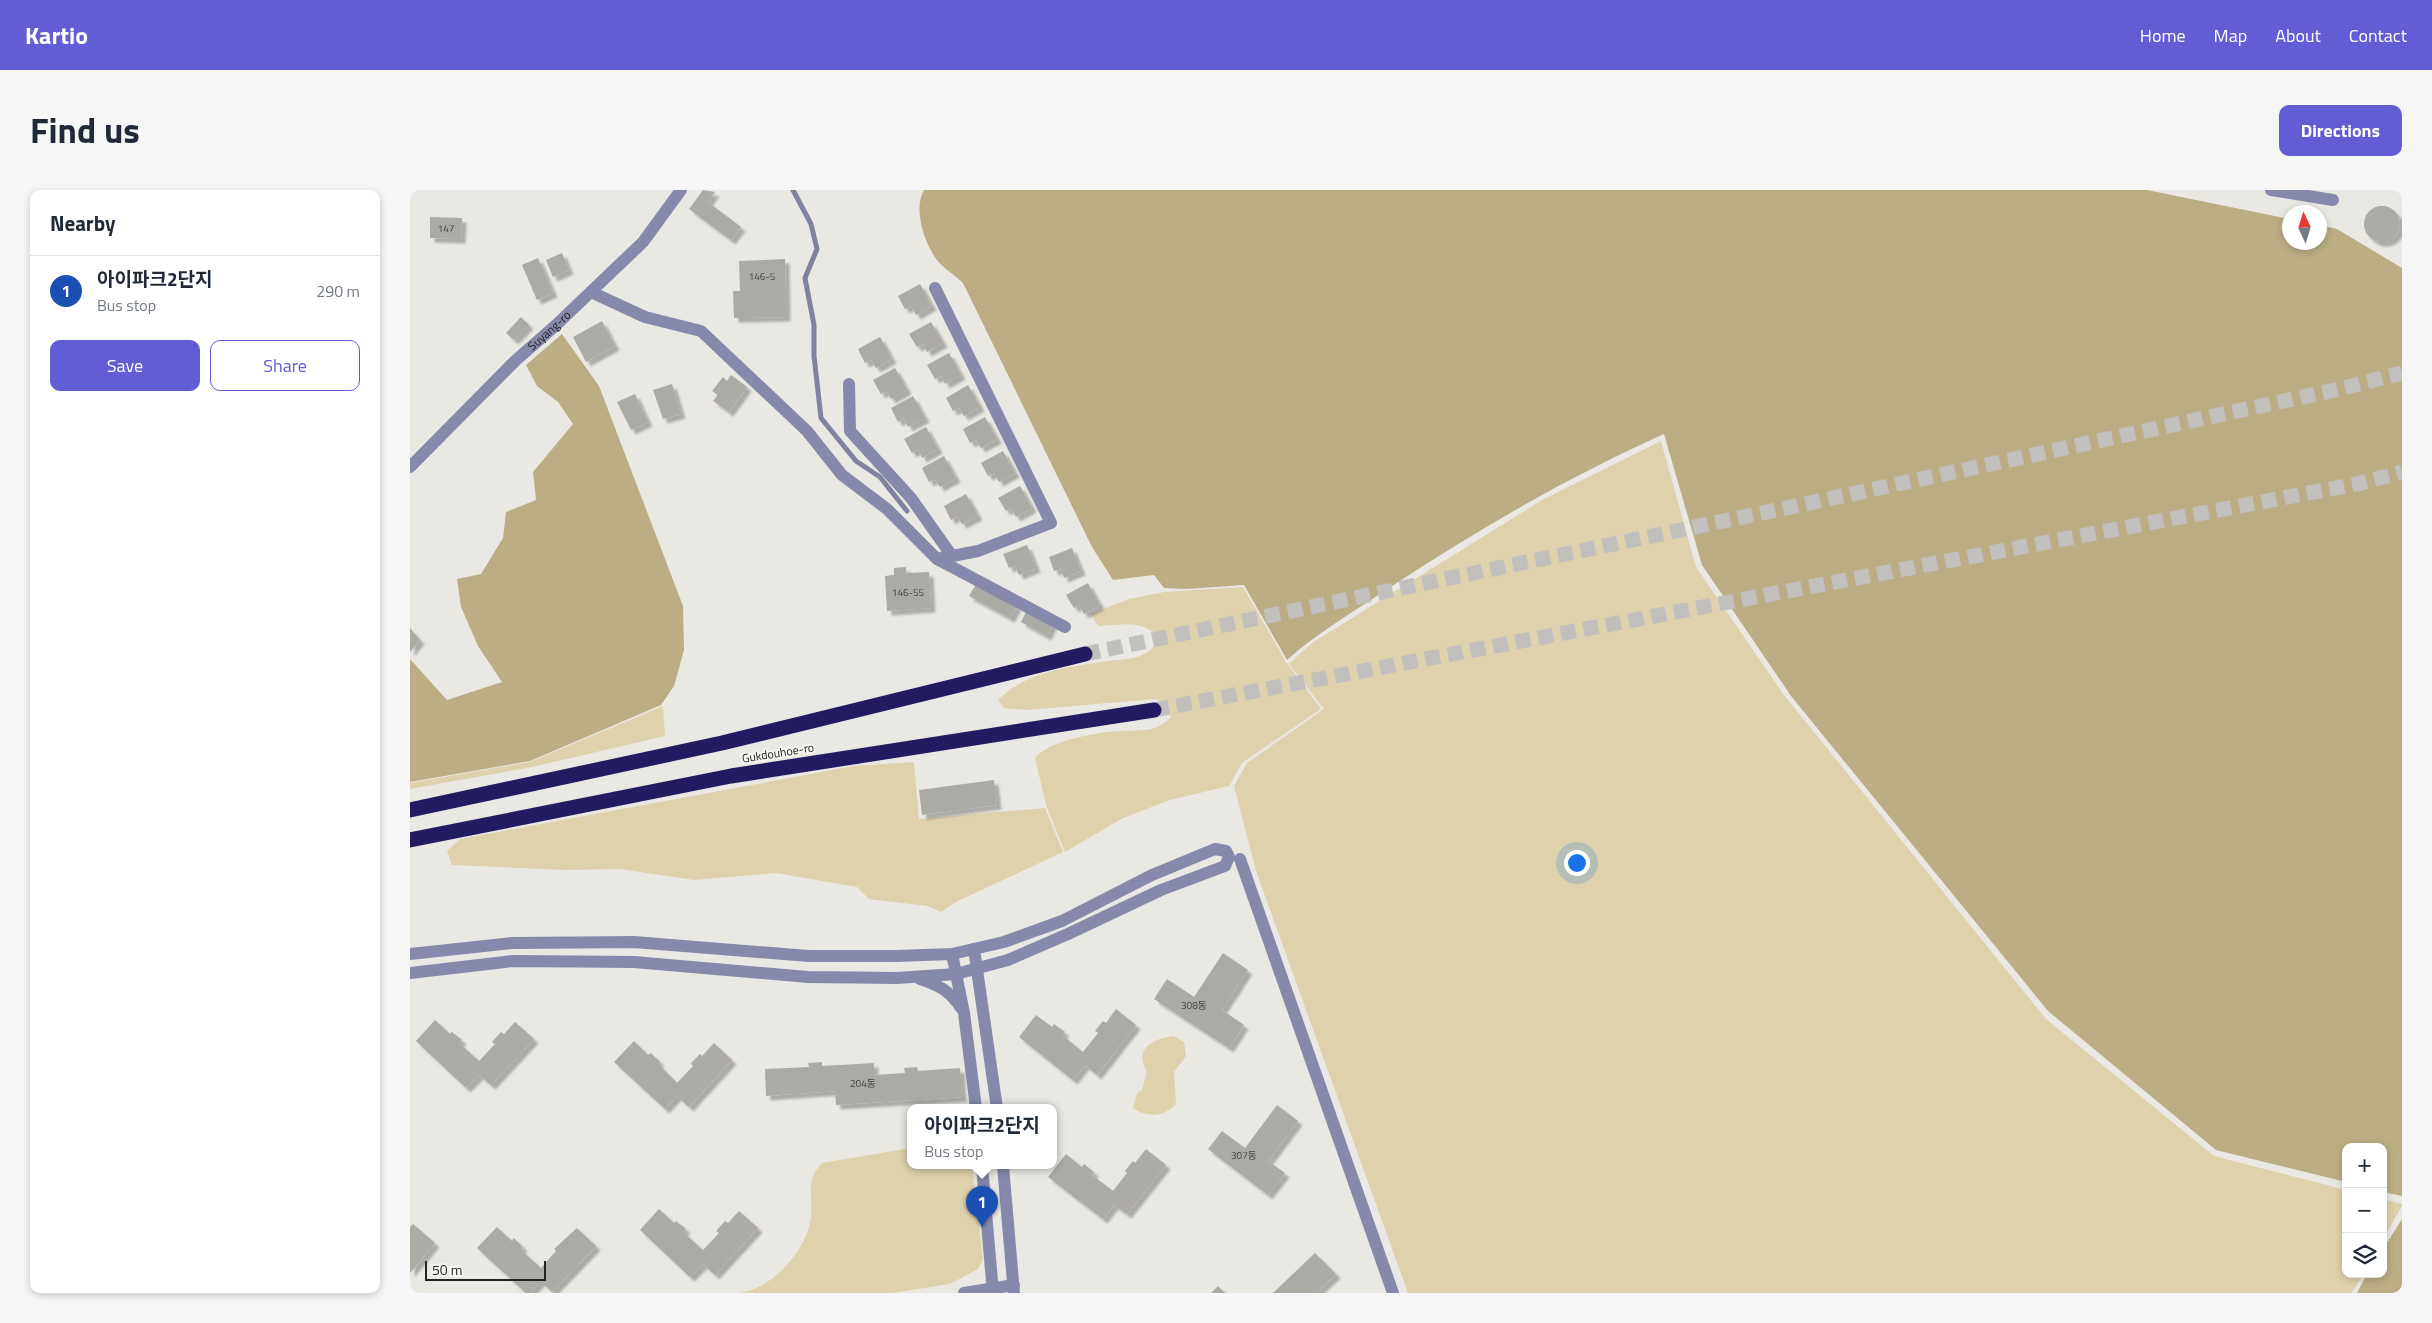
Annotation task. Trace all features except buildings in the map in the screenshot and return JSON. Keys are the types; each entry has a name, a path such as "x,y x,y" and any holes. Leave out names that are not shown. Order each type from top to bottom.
{"highway":[{"name":"Gukdouhoe-ro","path":"410,810 722,743 1085,654"},
{"name":"Gukdouhoe-ro","path":"410,840 731,776 1154,710"}],"street":[{"name":"Suyang-ro","path":"410,467 515,361 643,242 681,190"},
{"path":"2272,190 2333,200"},
{"path":"935,288 1051,523 978,551 938,559"},
{"path":"591,292 645,317 701,331 807,432 842,475 887,509 938,559 1065,627"},
{"path":"849,384 850,431 912,498 952,556"},
{"path":"410,954 512,943 625,942 734,948 809,956 952,954 1004,942 1062,921 1152,875 1215,849 1223,849 1228,854 1225,866 1160,890 1008,960 956,974 912,977 808,977 634,962 513,961 410,973"},
{"path":"1240,859 1393,1293"},
{"path":"974,949 996,1104"},
{"path":"952,954 964,1013 975,1104"},
{"path":"912,977 939,985 950,993 964,1013"},
{"path":"982,1169 993,1291"},
{"path":"964,1293 1014,1289 1003,1169"}],"shaded area":[{"path":"924,190 2147,190 2282,218 2282,250 2327,250 2327,227 2337,229 2402,268 2402,1196 2387,1193 2387,1143 2342,1143 2342,1181 2216,1150 2048,1011 1791,696 1702,565 1664,434 1558,486 1489,525 1337,622 1287,660 1244,585 1187,589 1164,588 1154,575 1113,580 1092,547 963,283 940,263 932,253 921,226 921,198"},
{"path":"562,334 599,386 683,606 684,650 674,686 661,705 530,761 410,782 410,659 447,700 502,682 478,646 461,607 457,579 481,574 503,538 506,512 536,500 533,472 573,424 558,402 537,386 526,365"},
{"path":"1661,441 1696,567 1784,695 2046,1019 2214,1156 2342,1189 2342,1278 2361,1278 2352,1293 1408,1293 1256,871 1234,786 1247,763 1324,709 1289,664 1312,643 1542,500"},
{"path":"1243,587 1286,662 1321,709 1242,763 1229,786 1170,800 1123,818 1065,852 1046,805 1035,758 1051,746 1075,738 1112,732 1148,730 1160,726 1171,717 1166,703 1156,699 1026,710 1004,708 998,700 1020,683 1033,677 1075,666 1137,657 1150,650 1157,641 1158,637 1152,631 1138,625 1098,626 1091,614 1129,599 1164,592"},
{"path":"663,706 665,736 532,767 410,789 410,783 530,762"},
{"path":"914,762 919,819 1045,808 1063,852 956,902 941,912 928,906 869,899 857,887 776,873 694,880 620,869 565,870 452,865 447,851 460,839 854,766"},
{"path":"1174,1036 1184,1042 1186,1056 1174,1072 1176,1104 1166,1112 1156,1115 1150,1115 1133,1108 1137,1093 1142,1090 1147,1071 1142,1057 1144,1051 1159,1039"},
{"path":"907,1149 907,1169 972,1169 983,1259 978,1269 950,1284 892,1293 740,1293 765,1283 776,1275 786,1266 803,1243 811,1218 812,1179 822,1163"},
{"path":"2387,1200 2402,1204 2387,1232"},
{"path":"2402,1219 2402,1293 2357,1293 2365,1278 2387,1278 2387,1243"}],"waterway":[{"path":"793,190 811,224 817,249 805,278 814,325 814,356 821,418 856,461 880,477 907,511"}],"tunnel":[{"path":"1085,654 1791,507 2335,390 2402,373"},
{"path":"1154,710 2357,484 2402,472"}],"place":[{"name":"아이파크2단지","path":"982,1227"}]}
